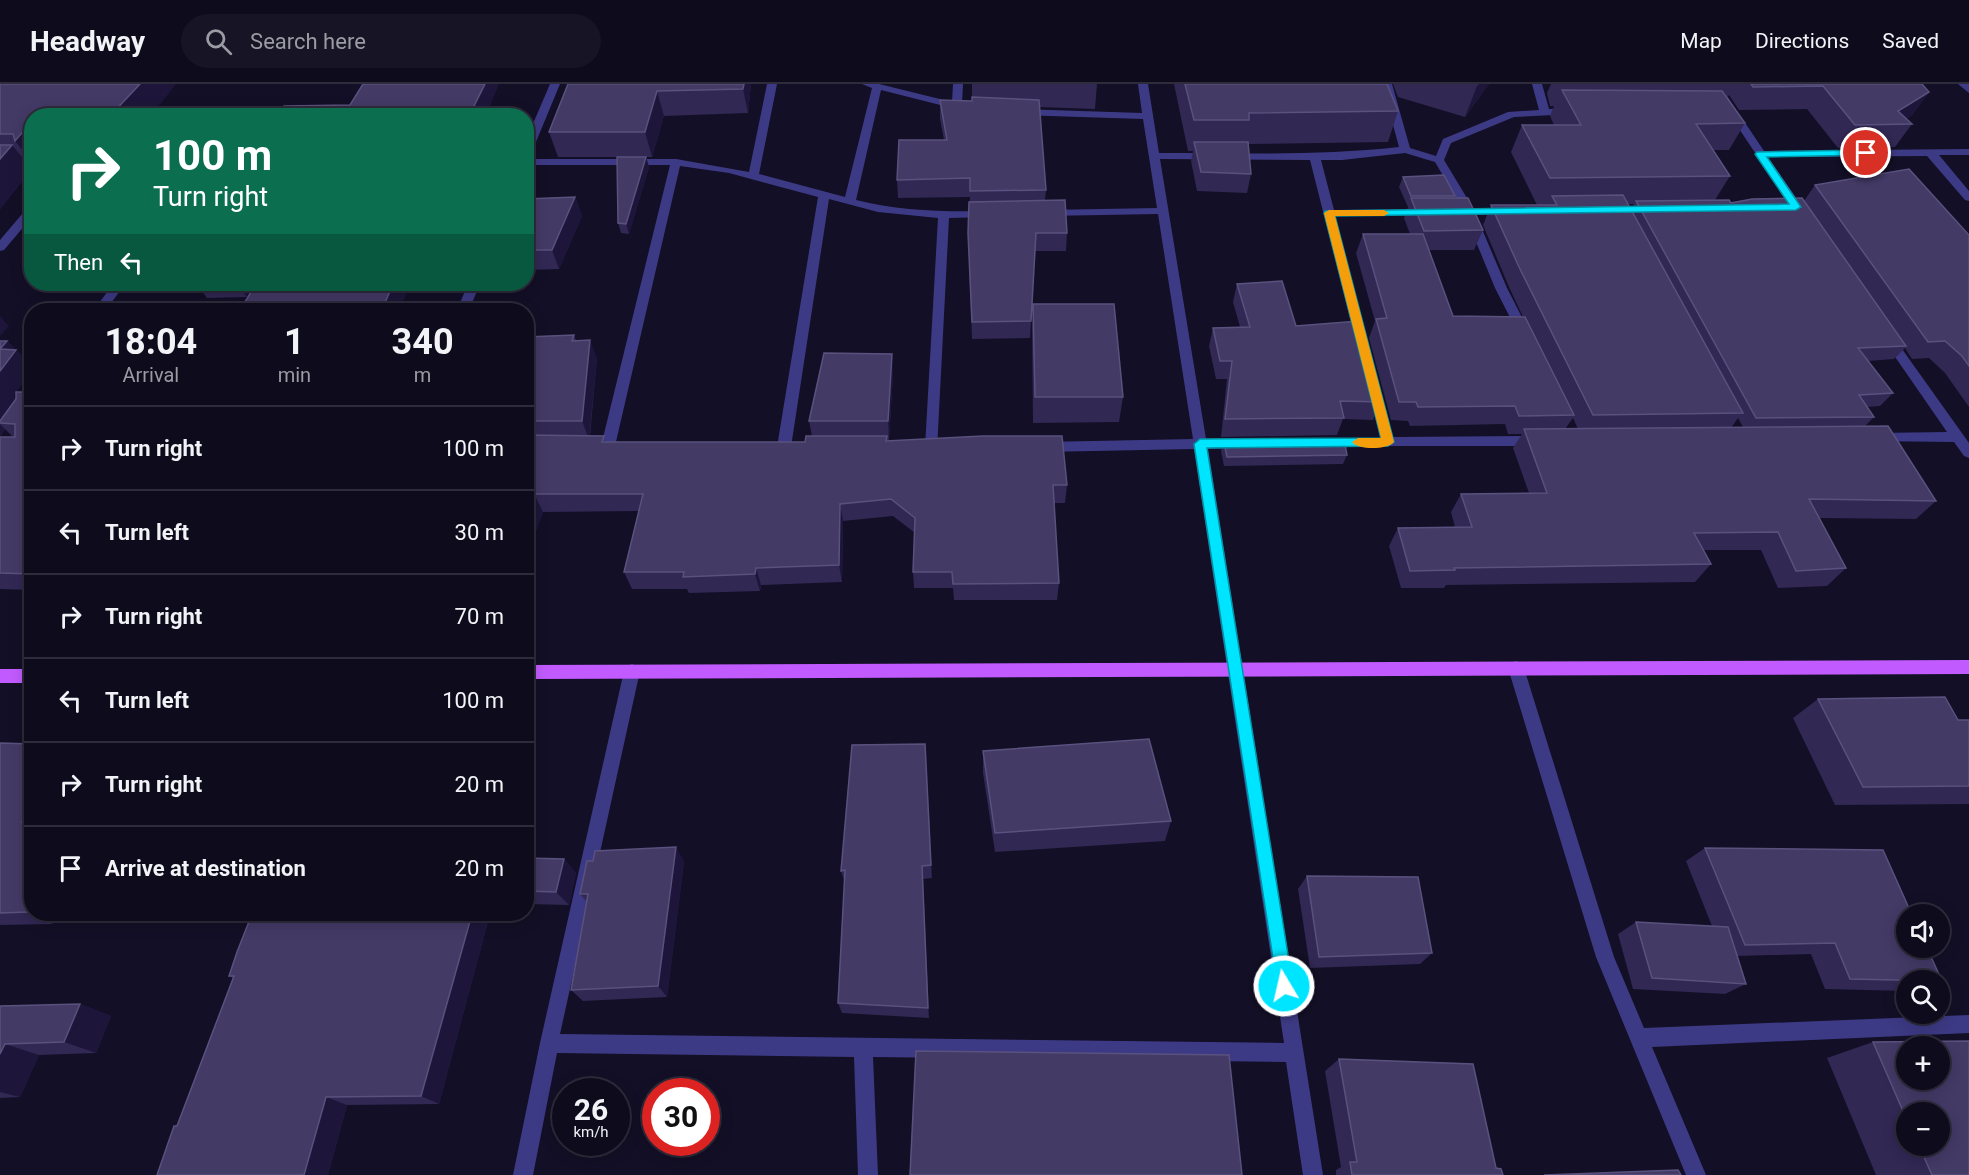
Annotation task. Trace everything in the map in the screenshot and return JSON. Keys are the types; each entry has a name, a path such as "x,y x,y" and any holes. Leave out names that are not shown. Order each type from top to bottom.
{"main road":[{"path":"534,672 1969,667"},
{"path":"0,676 24,676"}],"street":[{"path":"534,135 555,84"},
{"path":"753,176 772,84"},
{"path":"850,201 872,85 962,107 958,84"},
{"path":"1143,84 1236,669 1313,1175"},
{"path":"1388,84 1405,150"},
{"path":"1537,84 1544,111"},
{"path":"1714,84 1727,112 1760,154 1790,207 1810,226"},
{"path":"1963,84 1969,90"},
{"path":"1439,160 1447,141 1512,114 1579,111"},
{"path":"1011,112 1148,116"},
{"path":"534,123 539,123"},
{"path":"1154,156 1314,155 1342,157 1405,150 1439,160 1464,199 1501,288 1532,349"},
{"path":"1760,154 1969,152"},
{"path":"1930,153 1969,198"},
{"path":"1314,155 1364,351"},
{"path":"534,162 676,162 710,166 753,176 878,209 944,215 1002,214"},
{"path":"608,446 676,162"},
{"path":"0,164 24,164"},
{"path":"784,447 819,238 824,195"},
{"path":"1036,213 1163,211"},
{"path":"1329,213 1515,211"},
{"path":"932,447 944,215"},
{"path":"0,247 24,219"},
{"path":"1884,332 1969,453"},
{"path":"1370,373 1388,442"},
{"path":"1866,438 1958,437"},
{"path":"1306,443 1554,441"},
{"path":"1024,447 1259,443"},
{"path":"1516,668 1605,957 1696,1175"},
{"path":"523,1175 549,1043 632,671"},
{"path":"1639,1038 1969,1024"},
{"path":"549,1043 1295,1053"},
{"path":"863,1048 868,1175"}],"building":[{"path":"0,84 140,84 118,108 24,108 24,130 15,141 13,134 0,134"},
{"path":"363,84 485,84 473,108 283,108 284,106 350,105"},
{"path":"568,84 744,84 743,89 657,91 645,132 549,132"},
{"path":"1185,84 1387,84 1398,111 1249,113 1249,120 1194,120"},
{"path":"1751,84 1922,84 1929,92 1898,111 1912,124 1855,125 1823,86 1753,87"},
{"path":"1562,90 1722,91 1745,123 1696,124 1730,176 1550,178 1522,125 1581,125"},
{"path":"972,97 1039,100 1046,190 970,191 970,178 897,180 899,140 947,140 940,100 972,101"},
{"path":"1194,142 1248,142 1251,174 1201,172"},
{"path":"0,145 12,145 0,159"},
{"path":"617,157 646,157 626,224 618,223"},
{"path":"1909,169 1969,235 1969,366 1962,356 1945,341 1928,342 1815,185"},
{"path":"1444,175 1455,196 1411,196 1403,177"},
{"path":"1623,195 1743,413 1593,415 1519,267 1491,205 1557,205 1552,196"},
{"path":"575,197 552,250 534,250 534,199"},
{"path":"1411,198 1468,198 1483,230 1424,231"},
{"path":"1802,198 1906,346 1858,348 1893,393 1859,395 1874,417 1756,418 1636,201 1729,200 1731,203 1752,199"},
{"path":"1065,200 1067,233 1036,233 1031,321 972,322 969,202"},
{"path":"1363,234 1423,234 1453,316 1525,317 1574,415 1519,416 1515,406 1418,407 1416,402 1399,402 1376,319 1387,318"},
{"path":"1282,281 1296,326 1359,321 1381,402 1340,401 1344,418 1225,419 1232,361 1220,361 1213,328 1250,327 1237,284"},
{"path":"252,291 390,291 385,303 244,303"},
{"path":"1033,304 1114,304 1123,397 1035,397"},
{"path":"574,335 572,341 590,340 582,421 534,421 534,337"},
{"path":"0,341 7,341 0,349"},
{"path":"0,349 16,350 0,371"},
{"path":"824,353 892,354 888,421 809,421"},
{"path":"16,392 24,392 24,574 0,573 0,437 15,437 15,424 0,423 0,421 16,399"},
{"path":"1888,426 1936,501 1809,499 1846,568 1796,571 1778,532 1694,533 1711,564 1454,568 1455,570 1410,571 1398,528 1472,527 1461,494 1547,493 1524,429"},
{"path":"534,435 604,436 602,442 805,442 806,436 887,436 886,441 983,436 1062,436 1067,485 1053,485 1059,583 953,584 952,572 913,572 915,518 891,499 840,504 839,565 756,568 755,574 683,577 684,572 624,572 643,494 534,494"},
{"path":"1344,440 1347,455 1227,457 1224,442"},
{"path":"1945,697 1958,720 1969,720 1969,786 1863,787 1818,699"},
{"path":"1149,739 1171,821 995,833 983,751"},
{"path":"0,743 24,744 24,819 22,822 24,822 24,912 0,913"},
{"path":"925,744 931,865 922,866 928,1008 838,1003 845,870 841,871 852,745"},
{"path":"676,847 658,986 571,990 588,894 580,894 587,861 593,861 595,851"},
{"path":"1705,848 1883,850 1907,904 1896,904 1896,958 1932,958 1937,970 1896,970 1896,980 1850,979 1835,943 1745,945"},
{"path":"534,858 564,859 556,892 534,891"},
{"path":"1307,876 1418,877 1432,953 1319,957"},
{"path":"249,921 470,921 421,1096 326,1097 304,1175 157,1175 174,1126 177,1126 234,976 229,976"},
{"path":"1636,922 1728,927 1746,984 1652,978"},
{"path":"80,1004 64,1042 5,1044 0,1054 0,1006"},
{"path":"1950,1041 1969,1041 1969,1175 1932,1175 1923,1156 1950,1156 1950,1102 1899,1102 1873,1042 1896,1042 1896,1090 1950,1090"},
{"path":"916,1051 1229,1055 1242,1175 910,1175"},
{"path":"1339,1059 1473,1064 1496,1168 1501,1169 1503,1175 1352,1175 1350,1162 1357,1162"},
{"path":"1678,1170 1681,1175 1544,1175"}],"slow traffic":[{"path":"1358,442 1388,442 1329,213 1384,213"}],"route":[{"path":"1284,986 1200,444 1388,442 1329,213 1796,207 1760,154 1866,153"}]}
